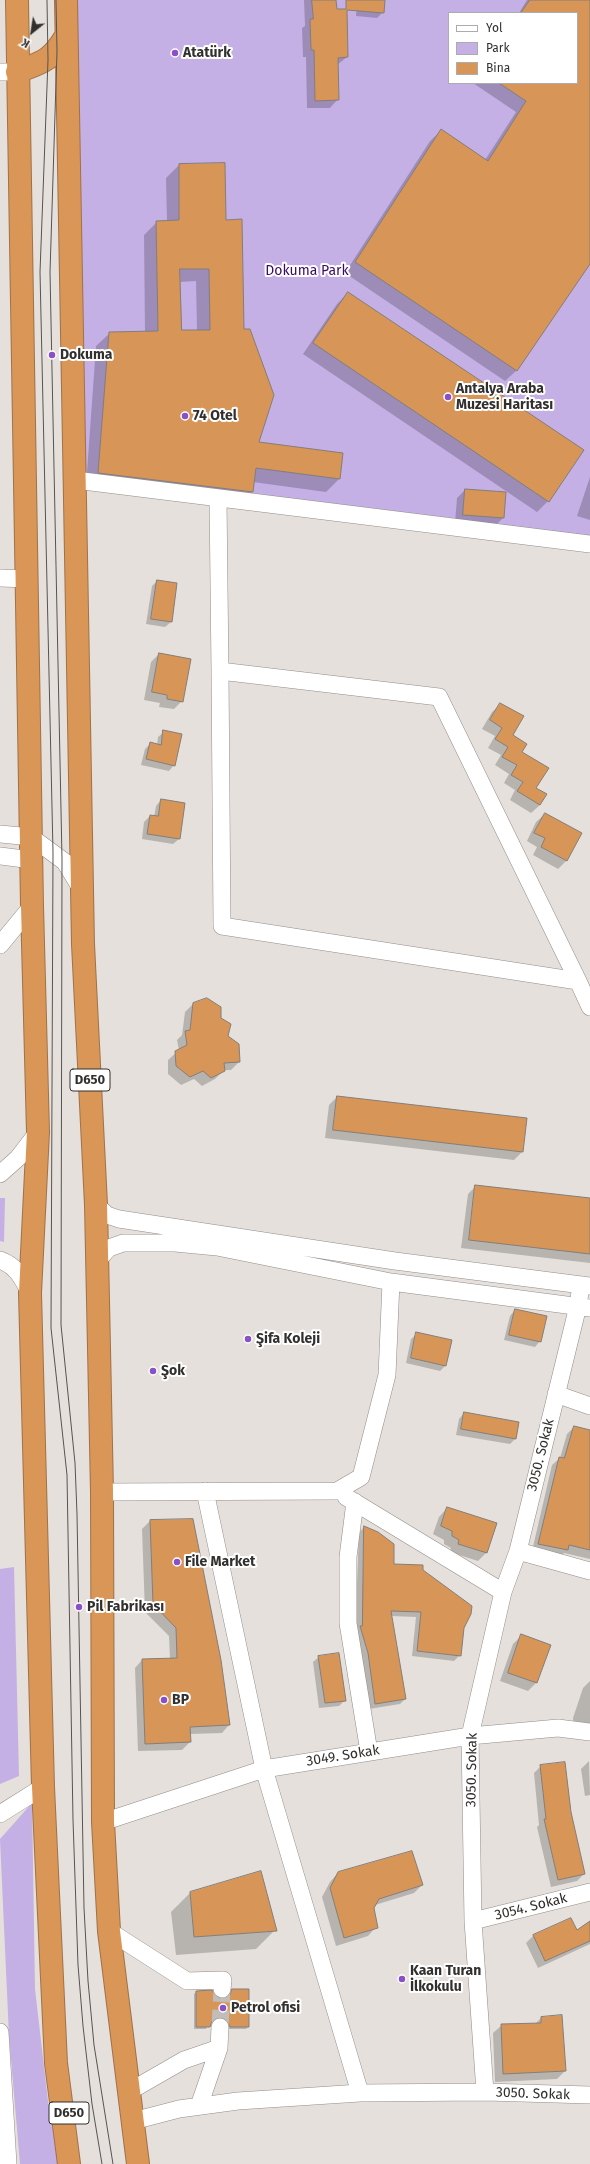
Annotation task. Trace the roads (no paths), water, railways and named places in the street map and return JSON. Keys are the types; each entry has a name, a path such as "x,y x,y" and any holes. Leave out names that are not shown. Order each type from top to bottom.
{"highway":[{"name":"D650","path":"17,0 9,72 28,578 32,906 38,1132 30,1293 43,1787 56,2063 81,2164"},
{"name":"D650","path":"66,0 82,891 96,1205 102,1492 103,1822 109,1931 139,2162"},
{"path":"9,72 48,60 57,51 66,36"},
{"path":"56,2063 69,2164"}],"street":[{"path":"75,480 590,544"},
{"path":"218,498 222,926 578,981"},
{"path":"0,578 28,578"},
{"path":"220,671 438,697 590,1007"},
{"path":"0,834 31,837 65,862 82,891"},
{"path":"0,856 32,860"},
{"path":"0,945 32,906"},
{"path":"0,1174 18,1158 38,1132"},
{"path":"96,1205 107,1215 217,1247 391,1282 584,1307"},
{"path":"97,1261 109,1248 123,1243 175,1235 218,1233 395,1261 586,1286"},
{"path":"0,1260 8,1263 18,1271 30,1293"},
{"path":"102,1492 337,1491 361,1477 387,1375 391,1282"},
{"name":"3050. Sokak","path":"586,1286 584,1307 556,1394 518,1551 503,1592 470,1736 473,1921 485,2092 590,2095"},
{"path":"556,1394 590,1406"},
{"path":"204,1491 264,1769 360,2093"},
{"path":"337,1491 503,1592"},
{"path":"355,1502 348,1557 348,1623 369,1752"},
{"path":"518,1551 590,1571"},
{"name":"3049. Sokak","path":"103,1822 264,1769 470,1736 558,1728 590,1732"},
{"path":"0,1814 43,1787"},
{"name":"3054. Sokak","path":"473,1921 590,1892"},
{"path":"109,1931 188,1980 223,1980 222,1989"},
{"path":"199,2106 219,2048 220,2027"},
{"path":"0,2032 3,2136 8,2164"},
{"path":"130,2091 184,2060 219,2048"},
{"path":"133,2121 179,2109 238,2101 360,2093 485,2092"}],"tunnel":[{"path":"220,2027 222,1989"}],"tram line":[{"path":"47,0 48,60 40,272 53,852 51,1328 67,1475 73,1820 78,1965 92,2104 102,2164"},
{"path":"56,0 57,51 50,272 62,859 61,1325 75,1463 84,1908 88,1981 94,2045 113,2164"}],"place":[{"name":"Atatürk","path":"175,53"},
{"name":"Dokuma","path":"52,355"},
{"name":"Antalya Araba Muzesi Haritası","path":"448,397"},
{"name":"74 Otel","path":"185,416"},
{"name":"Şifa Koleji","path":"248,1339"},
{"name":"Şok","path":"153,1371"},
{"name":"File Market","path":"177,1562"},
{"name":"Pil Fabrikası","path":"79,1607"},
{"name":"BP","path":"164,1700"},
{"name":"Kaan Turan İlkokulu","path":"402,1979"},
{"name":"Petrol ofisi","path":"223,2008"}],"park label":[{"name":"Dokuma Park","path":"307,271"}]}
